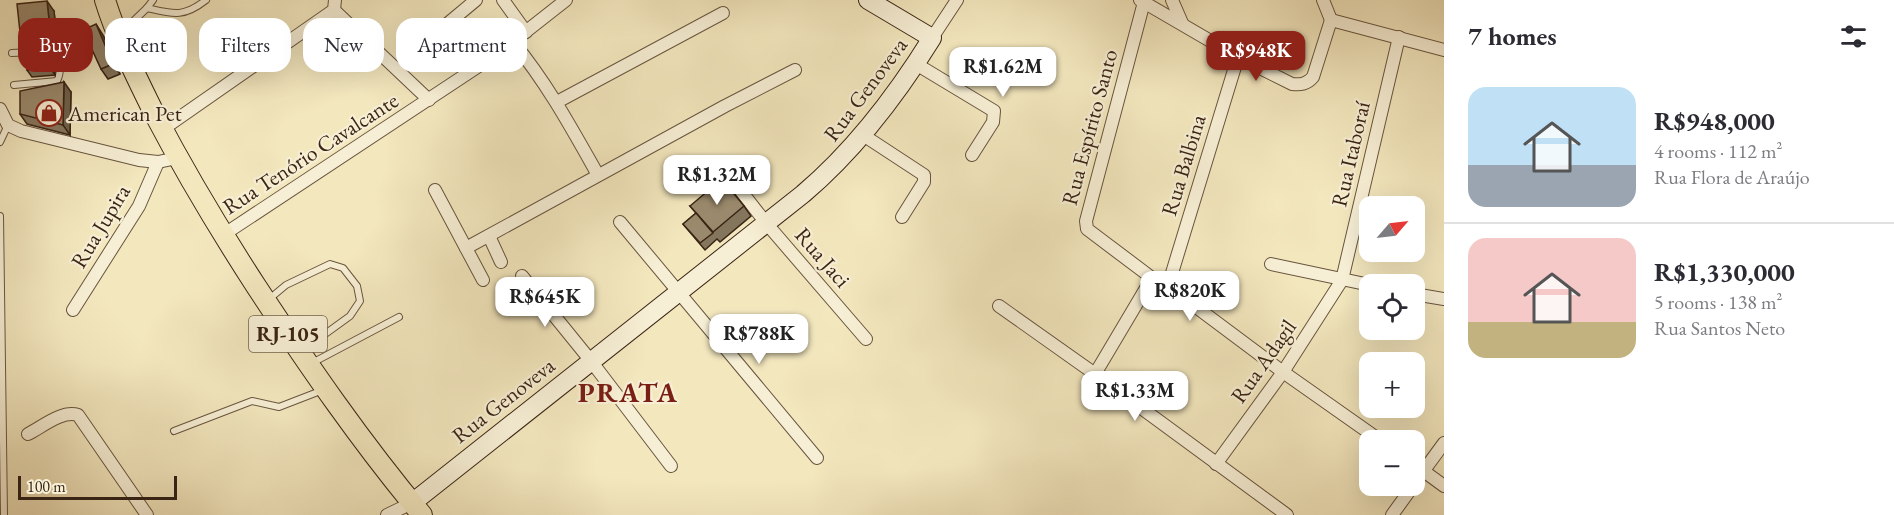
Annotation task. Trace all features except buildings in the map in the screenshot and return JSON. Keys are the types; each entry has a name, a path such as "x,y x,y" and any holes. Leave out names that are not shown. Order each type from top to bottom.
{"main road":[{"name":"RJ-105","path":"97,0 108,18"},
{"name":"RJ-105","path":"105,0 111,18"},
{"name":"RJ-105","path":"134,72 177,158 223,235 326,389 387,473 417,509"}],"street":[{"path":"455,18 476,0"},
{"path":"503,0 516,18"},
{"name":"Rua Tenório Cavalcante","path":"527,31 566,0"},
{"path":"868,0 932,38 957,0"},
{"path":"1173,0 1182,23"},
{"path":"1142,1 1238,57 1292,84 1306,83 1316,71 1331,20 1323,0"},
{"name":"Rua Espírito Santo","path":"1142,1 1086,225 1090,232 1116,249 1152,279 1168,286 1365,430"},
{"path":"163,129 335,5 429,100"},
{"path":"557,102 723,13"},
{"path":"1331,20 1444,50"},
{"name":"Rua Itaboraí","path":"1342,280 1399,37"},
{"name":"Rua Genoveva","path":"417,509 591,361 829,172 863,135 916,64 932,38"},
{"name":"Rua Balbina","path":"1168,286 1238,57"},
{"path":"527,60 557,102 598,175"},
{"path":"916,64 994,111 993,122 972,155"},
{"path":"466,248 795,70"},
{"name":"Rua Tenório Cavalcante","path":"223,235 470,72"},
{"path":"0,109 8,125 21,131 139,160 158,162 177,158"},
{"path":"863,135 924,176 924,182 902,217"},
{"name":"Rua Jupira","path":"73,310 139,206 158,162"},
{"name":"Rua Jaci","path":"726,174 866,339"},
{"path":"435,190 483,280"},
{"path":"620,222 817,458"},
{"path":"489,236 501,262"},
{"path":"1271,264 1359,283"},
{"path":"522,276 591,361 671,466"},
{"path":"1095,374 1152,279"},
{"name":"Rua Adagil","path":"1216,464 1283,372 1342,280"},
{"path":"1425,296 1444,299"},
{"path":"999,306 1287,515"},
{"path":"28,434 66,414 78,415 86,423 147,515"},
{"path":"1425,462 1444,443"},
{"path":"1425,472 1444,486"},
{"path":"1392,515 1406,496"},
{"path":"387,515 417,509"}],"lane":[{"path":"132,18 147,8 153,0"},
{"path":"147,8 177,14 198,7 206,0"},
{"path":"12,54 54,51 58,57 60,75 57,81 14,85"},
{"path":"0,142 8,125"},
{"path":"0,216 4,515"},
{"path":"267,301 286,285 330,264 343,268 357,286 360,301 350,316 305,358"},
{"path":"305,358 399,317"},
{"path":"174,431 252,401 279,407 326,389"}],"place":[{"name":"American Pet","path":"49,113"}],"district":[{"name":"PRATA","path":"628,392"}]}
